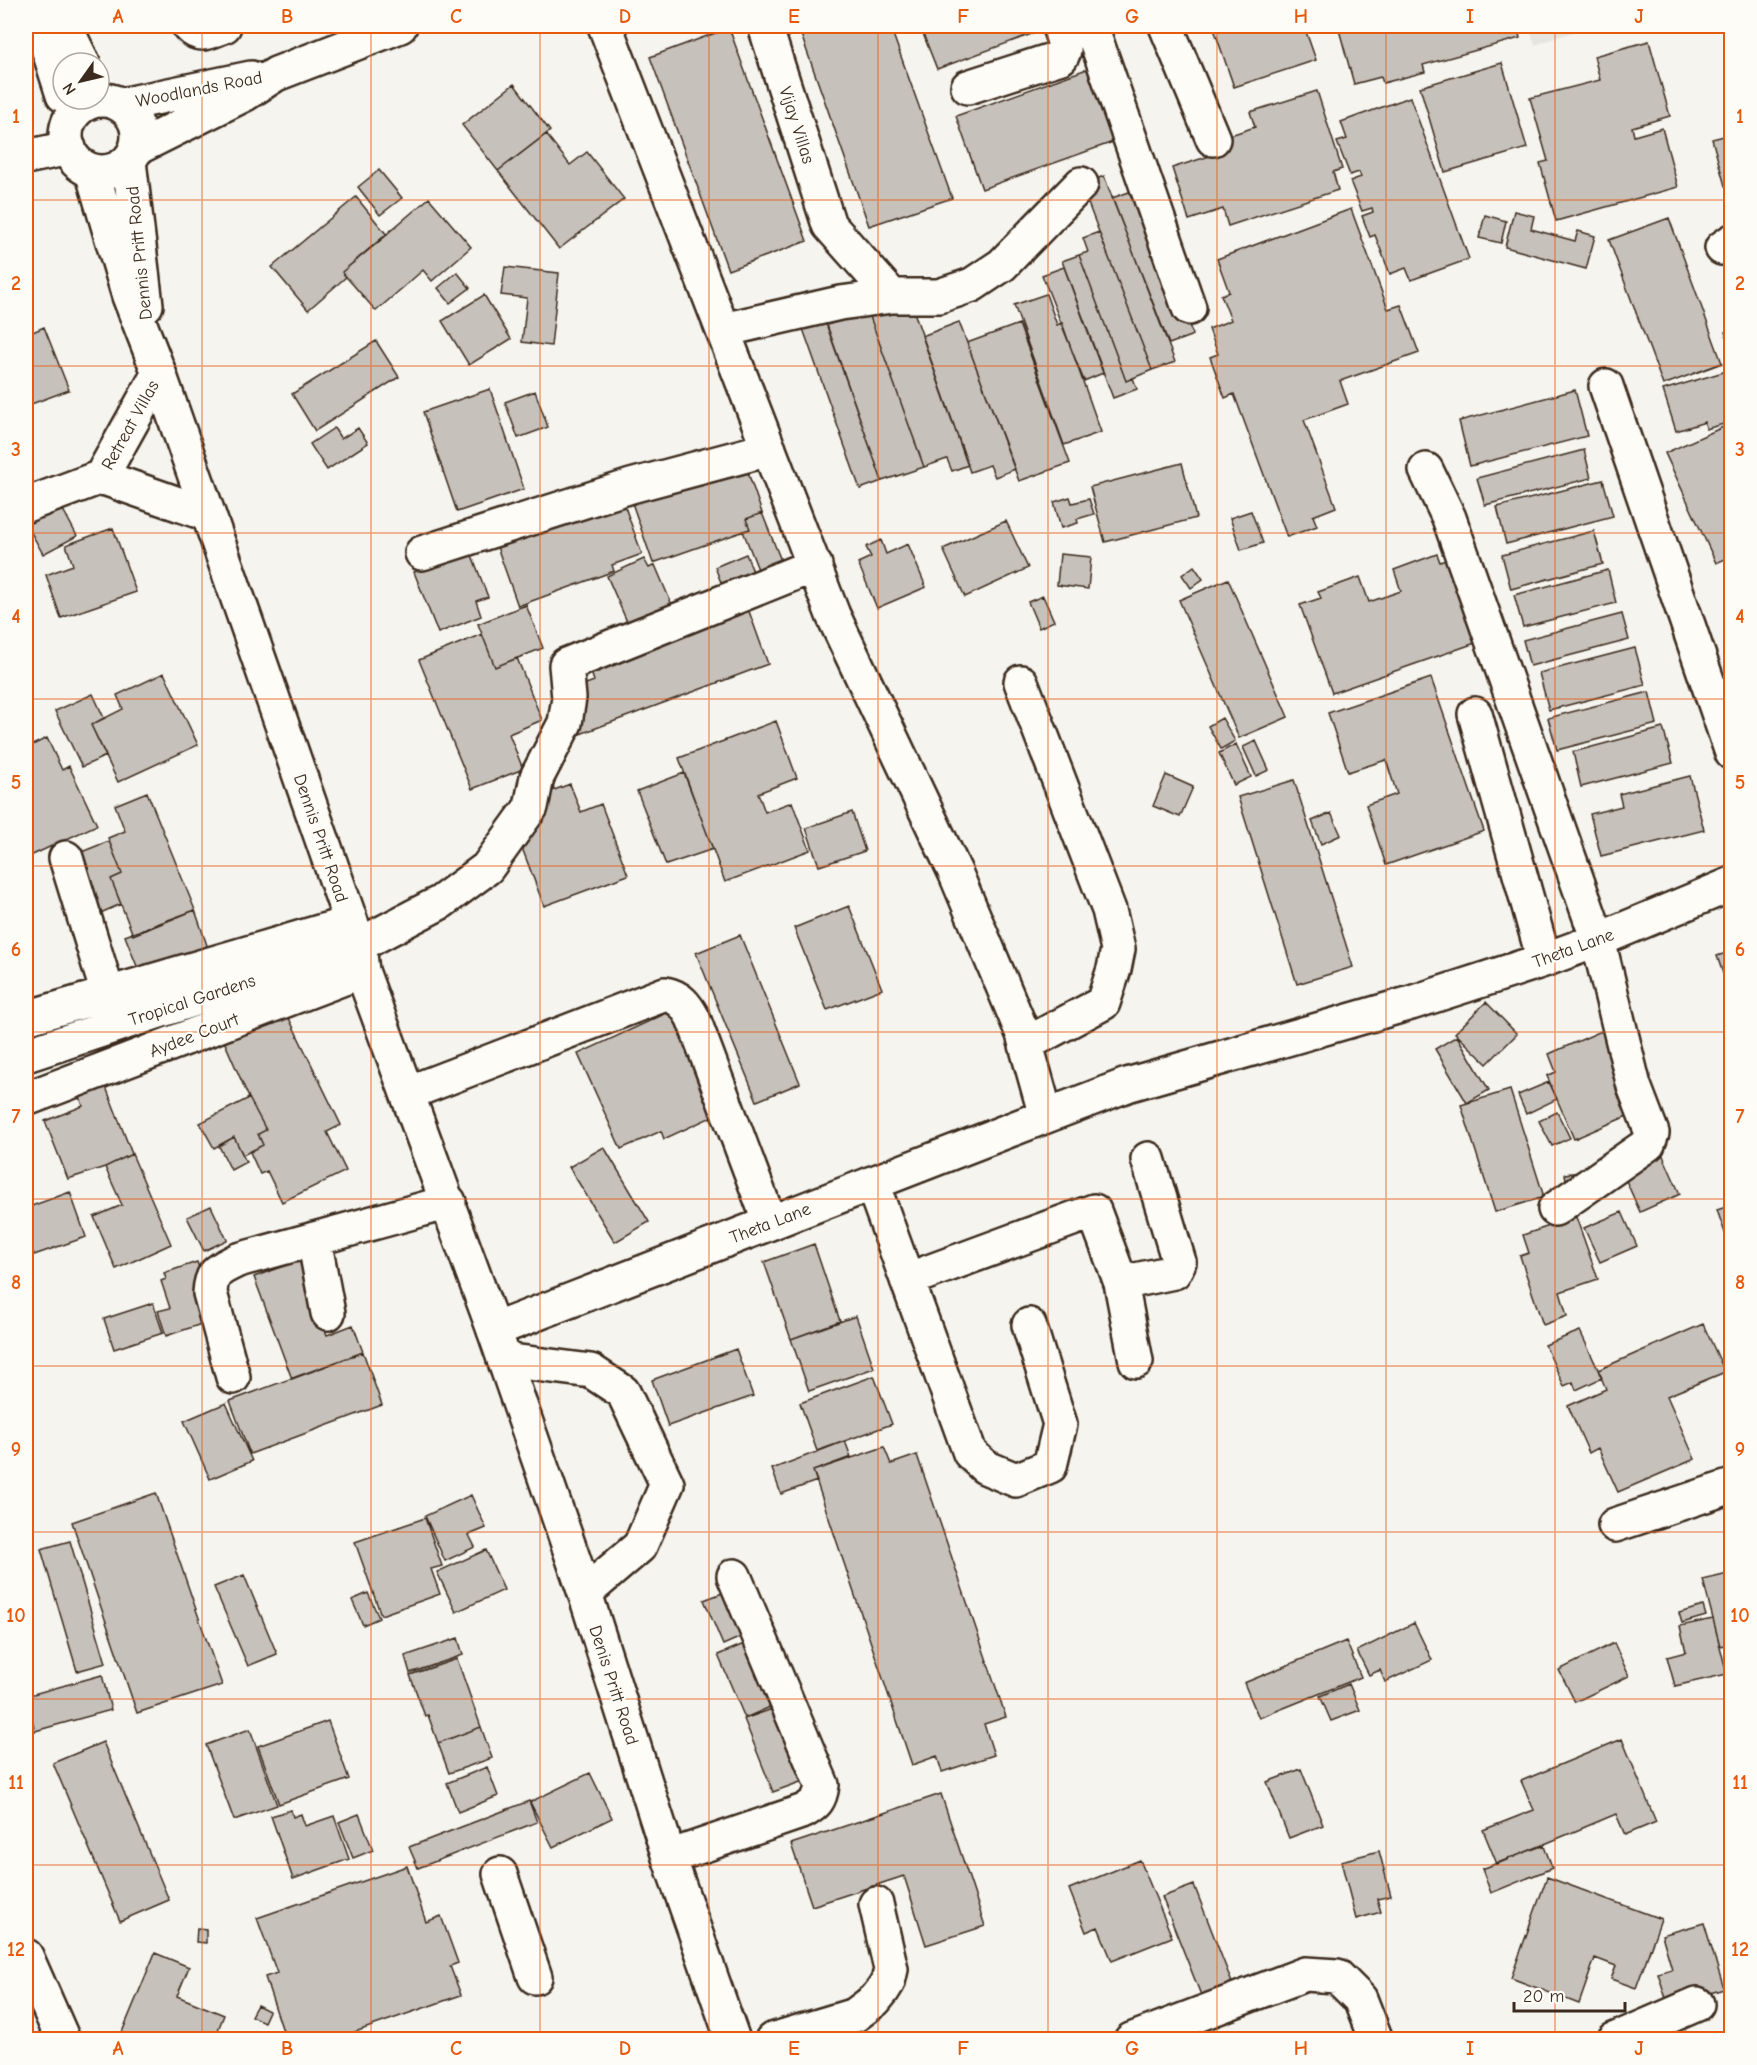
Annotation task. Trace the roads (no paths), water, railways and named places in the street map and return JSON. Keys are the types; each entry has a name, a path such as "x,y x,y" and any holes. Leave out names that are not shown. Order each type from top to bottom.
{"street":[{"path":"41,26 67,115 73,158 81,166 92,171 111,172 133,155 138,132 132,117 111,104"},
{"path":"65,26 77,51"},
{"path":"189,26 195,33 204,34 224,26"},
{"name":"Woodlands Road","path":"133,155 245,94 276,74 400,26"},
{"path":"604,26 833,615 955,872 1026,1044 1046,1116"},
{"name":"Vijay Villas","path":"765,26 829,225 892,296"},
{"path":"968,87 1061,57 1065,51 1065,45 1059,26"},
{"path":"1091,26 1189,308"},
{"path":"1167,26 1212,139"},
{"name":"Woodlands Road","path":"111,100 276,74"},
{"path":"26,154 67,115"},
{"name":"Dennis Pritt Road","path":"133,155 154,359"},
{"name":"Dennis Pritt Road","path":"92,171 122,274 154,359 408,1093 499,1345"},
{"path":"723,330 840,303 892,296 939,296 972,285 1002,266 1081,184"},
{"name":"Retreat Villas","path":"101,477 154,359"},
{"path":"1605,386 1731,753"},
{"path":"422,552 631,486 769,448"},
{"path":"1426,471 1449,518 1598,940 1634,1086 1652,1133 1648,1144 1555,1209"},
{"name":"Retreat Villas","path":"26,505 101,477 207,514"},
{"path":"26,1018 108,994 357,947 441,902 487,868 531,807 537,777 565,723 569,698 566,664 815,565"},
{"path":"1021,682 1109,910 1118,949 1103,1004 1026,1044"},
{"path":"1475,714 1544,960"},
{"path":"66,858 108,994"},
{"name":"Theta Lane","path":"499,1345 770,1223 1127,1085 1411,1002 1544,960 1598,940 1731,884"},
{"name":"Tropical Gardens","path":"26,1055 357,947"},
{"name":"Aydee Court","path":"26,1099 357,947"},
{"path":"408,1093 665,994 675,996 686,1005 693,1018 770,1223"},
{"path":"1121,1283 1174,1272 1179,1262 1148,1159"},
{"path":"872,1184 969,1453 985,1467 1017,1480 1050,1466 1060,1424 1029,1325"},
{"path":"233,1377 210,1293 211,1280 218,1270 238,1260 449,1202"},
{"path":"907,1280 1094,1211 1121,1283 1136,1361"},
{"path":"314,1239 328,1313"},
{"path":"499,1345 591,1371 623,1392 667,1484 640,1546 585,1593"},
{"name":"Denis Pritt Road","path":"499,1345 585,1593 669,1857 732,2040"},
{"path":"1615,1525 1731,1486"},
{"path":"669,1857 804,1811 817,1803 820,1796 822,1785 734,1576"},
{"path":"500,1874 535,1977"},
{"path":"772,2040 855,2015 869,2005 883,1990 888,1982 891,1969 876,1904"},
{"path":"26,1956 63,2040"},
{"path":"1131,2040 1173,2033 1305,1974 1337,1976 1360,1999 1376,2040"},
{"path":"1614,2040 1697,2004"}]}
